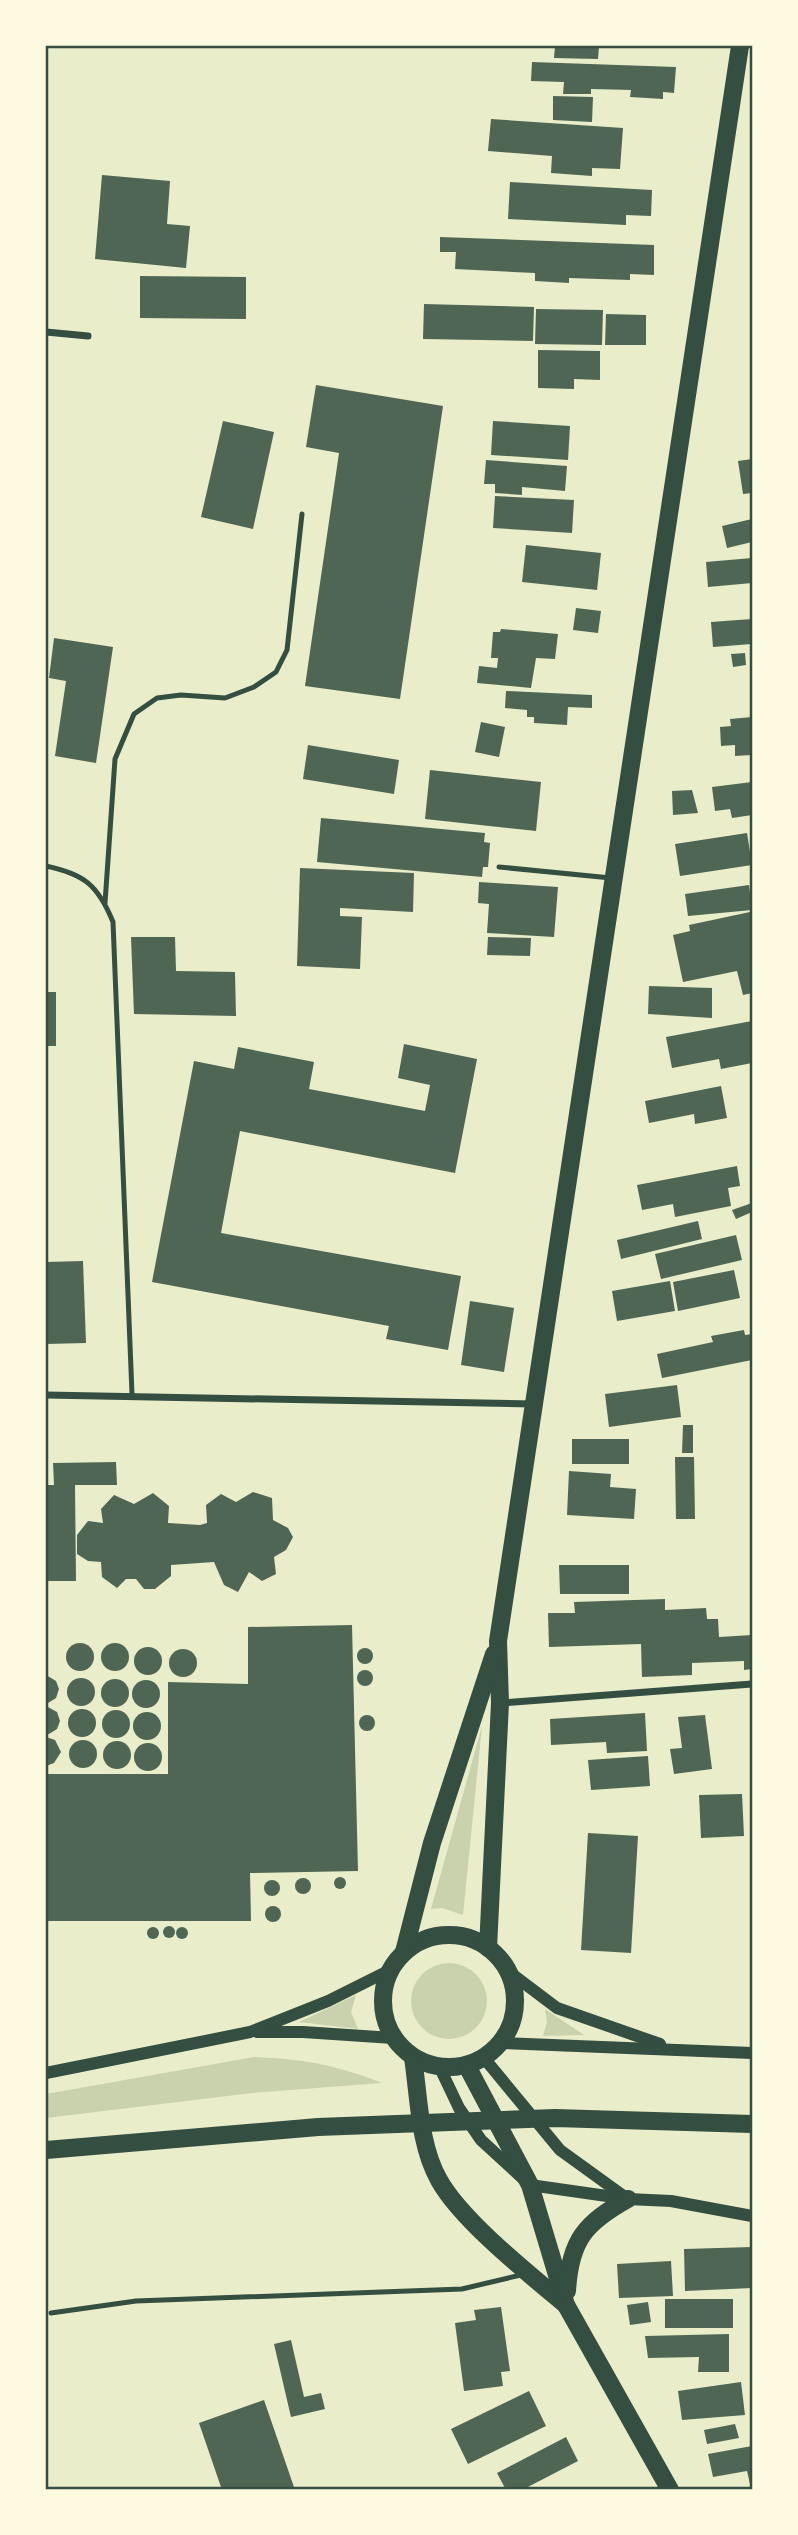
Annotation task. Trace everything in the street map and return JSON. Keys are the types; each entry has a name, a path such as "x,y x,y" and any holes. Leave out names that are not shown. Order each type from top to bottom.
{"main road":[{"path":"404,1952 436,1936 463,1937 488,1948 508,1971 516,2000 509,2030 501,2043 484,2058 467,2066 440,2068 413,2058 393,2038 384,2017 383,1993 390,1970 404,1952 432,1843 498,1641 740,46"},
{"path":"488,1948 500,1703 498,1641"},
{"path":"413,2058 426,2143 438,2178 454,2202 566,2305"},
{"path":"467,2066 530,2185 566,2305 670,2490"},
{"path":"46,2150 169,2137 360,2125 555,2118 752,2124"},
{"path":"566,2305 569,2260 581,2234 600,2215 628,2199"}],"street":[{"path":"46,332 88,336"},
{"path":"46,1395 132,1394 534,1404"},
{"path":"500,1703 752,1684"},
{"path":"46,2073 250,2032 328,2001 390,1970"},
{"path":"508,1971 557,2008 674,2049"},
{"path":"250,2032 303,2032 393,2038"},
{"path":"501,2043 752,2053"},
{"path":"484,2058 560,2150 628,2199"},
{"path":"440,2068 459,2108 481,2140 530,2185 628,2199 671,2201 752,2216"}],"lane":[{"path":"105,903 116,759 134,714 156,698 181,695 225,698 254,687 276,672 286,650 302,514"},
{"path":"46,866 74,872 89,883 105,903 113,922 132,1394"},
{"path":"499,867 614,878"},
{"path":"51,2313 136,2301 462,2289 529,2273"}],"green space":[{"path":"482,1726 463,1915 442,1908 431,1909"},
{"path":"449,1963 463,1966 476,1974 484,1987 487,2001 484,2015 476,2028 463,2036 449,2039 435,2036 422,2028 414,2015 411,2001 414,1987 422,1974 435,1966"},
{"path":"356,1995 351,2012 358,2029 299,2022"},
{"path":"545,2009 584,2035 543,2036 547,2022"},
{"path":"254,2057 320,2064 382,2083 252,2093 46,2118 46,2094"}],"building":[{"path":"555,46 599,46 598,59 554,58"},
{"path":"532,62 676,67 674,93 663,92 663,99 630,97 631,90 591,89 591,94 563,94 564,82 531,81"},
{"path":"553,96 593,97 592,122 553,120"},
{"path":"491,119 623,128 620,169 592,168 592,176 551,173 552,156 488,151"},
{"path":"102,175 170,181 167,224 190,226 186,268 95,259"},
{"path":"510,182 652,190 651,216 626,215 626,225 508,219"},
{"path":"440,237 654,245 654,275 630,274 630,280 569,278 569,283 535,281 535,273 455,269 456,252 440,252"},
{"path":"140,276 246,277 246,319 140,318"},
{"path":"424,304 534,307 533,341 423,339"},
{"path":"536,309 603,310 602,345 535,344"},
{"path":"606,314 646,315 646,345 605,345"},
{"path":"538,350 600,351 600,380 574,379 574,389 538,388"},
{"path":"316,385 443,406 400,699 305,686 339,453 306,447"},
{"path":"223,421 274,432 253,529 201,517"},
{"path":"493,421 570,426 568,460 491,455"},
{"path":"752,459 752,493 743,494 738,461"},
{"path":"486,460 567,466 565,491 522,487 522,495 495,493 495,484 484,484"},
{"path":"495,496 574,500 572,533 493,528"},
{"path":"752,519 752,542 727,548 722,526"},
{"path":"526,545 601,553 597,590 522,582"},
{"path":"752,558 752,583 708,587 706,562"},
{"path":"576,608 601,611 598,633 573,630"},
{"path":"752,619 752,644 713,647 711,622"},
{"path":"501,629 558,634 555,659 536,658 531,688 477,683 479,666 497,668 498,658 491,658 493,632 500,632"},
{"path":"54,638 113,647 96,763 55,756 66,681 49,678"},
{"path":"745,653 746,665 733,667 731,654"},
{"path":"506,691 592,695 592,708 568,707 567,725 534,723 534,717 527,717 527,710 505,708"},
{"path":"752,717 752,755 735,756 735,745 721,746 720,727 731,726 730,719"},
{"path":"481,722 505,727 499,757 475,752"},
{"path":"308,745 399,760 394,794 303,779"},
{"path":"430,770 541,782 536,831 425,819"},
{"path":"752,782 752,815 732,818 730,809 715,811 712,787"},
{"path":"692,790 698,813 673,815 672,791"},
{"path":"321,818 485,833 484,842 490,843 488,867 483,867 482,877 317,862"},
{"path":"747,833 752,865 680,876 675,844"},
{"path":"300,868 414,873 413,912 340,908 340,916 362,917 360,969 297,966"},
{"path":"479,882 558,887 554,937 487,933 489,904 478,903"},
{"path":"749,885 752,910 688,916 685,894"},
{"path":"750,912 752,993 743,995 737,971 683,982 673,935 690,931 689,925"},
{"path":"131,937 175,937 176,971 235,972 236,1016 134,1014"},
{"path":"488,937 531,938 530,956 487,955"},
{"path":"649,986 712,988 712,1018 648,1014"},
{"path":"46,992 56,992 56,1046 46,1046"},
{"path":"752,1021 752,1063 721,1069 719,1059 672,1068 666,1037"},
{"path":"404,1044 477,1059 455,1173 240,1131 221,1233 461,1276 448,1350 386,1339 389,1326 152,1282 194,1061 234,1069 238,1047 314,1062 309,1089 425,1111 430,1085 398,1078"},
{"path":"721,1086 727,1118 695,1124 694,1114 649,1123 645,1101"},
{"path":"737,1166 740,1186 728,1188 731,1206 675,1217 673,1204 642,1210 637,1185"},
{"path":"752,1203 752,1212 736,1219 732,1210"},
{"path":"698,1221 702,1239 621,1259 617,1240"},
{"path":"736,1235 742,1260 661,1279 655,1254"},
{"path":"83,1261 86,1343 46,1344 46,1262"},
{"path":"734,1270 740,1298 678,1311 673,1282"},
{"path":"670,1281 675,1311 617,1321 612,1291"},
{"path":"470,1301 514,1308 504,1372 461,1365"},
{"path":"744,1330 745,1335 752,1334 752,1360 662,1378 657,1354 713,1342 711,1336"},
{"path":"677,1385 681,1417 609,1427 605,1394"},
{"path":"683,1425 693,1425 693,1453 682,1453"},
{"path":"572,1439 629,1439 629,1464 572,1464"},
{"path":"675,1457 694,1457 695,1519 676,1519"},
{"path":"116,1462 117,1485 75,1485 76,1581 46,1581 46,1485 54,1485 53,1463"},
{"path":"569,1471 611,1474 610,1487 636,1489 634,1519 567,1515"},
{"path":"253,1492 272,1498 273,1520 288,1528 293,1537 286,1550 274,1557 276,1574 262,1581 249,1572 238,1592 224,1585 214,1562 171,1565 171,1576 155,1589 144,1589 136,1579 126,1579 117,1588 102,1577 101,1562 88,1561 77,1554 77,1535 88,1521 103,1523 101,1509 114,1495 134,1504 153,1493 169,1506 168,1523 200,1525 207,1523 206,1505 221,1494 236,1502"},
{"path":"559,1565 629,1565 629,1594 560,1594"},
{"path":"665,1599 665,1610 706,1608 707,1619 718,1619 719,1637 752,1635 752,1669 744,1670 744,1661 692,1663 692,1675 642,1677 641,1644 549,1647 548,1613 575,1613 574,1602"},
{"path":"352,1625 358,1871 250,1873 251,1921 46,1921 46,1774 168,1774 168,1682 248,1684 248,1627"},
{"path":"80,1643 90,1647 94,1657 90,1667 80,1671 70,1667 66,1657 70,1647"},
{"path":"115,1643 125,1647 129,1657 125,1667 115,1671 105,1667 101,1657 105,1647"},
{"path":"148,1647 158,1651 162,1661 158,1671 148,1675 138,1671 134,1661 138,1651"},
{"path":"365,1648 373,1656 365,1664 357,1656"},
{"path":"183,1649 193,1653 197,1663 193,1673 183,1677 173,1673 169,1663 173,1653"},
{"path":"365,1670 373,1678 365,1686 357,1678"},
{"path":"46,1675 56,1681 59,1689 56,1698 48,1703 46,1703"},
{"path":"81,1678 91,1682 95,1692 91,1702 81,1706 71,1702 67,1692 71,1682"},
{"path":"115,1679 125,1683 129,1693 125,1703 115,1707 105,1703 101,1693 105,1683"},
{"path":"146,1680 156,1684 160,1694 156,1704 146,1708 136,1704 132,1694 136,1684"},
{"path":"46,1706 57,1712 60,1721 57,1729 49,1734 46,1734"},
{"path":"82,1709 92,1713 96,1723 92,1733 82,1737 72,1733 68,1723 72,1713"},
{"path":"116,1710 126,1714 130,1724 126,1734 116,1738 106,1734 102,1724 106,1714"},
{"path":"147,1712 157,1716 161,1726 157,1736 147,1740 137,1736 133,1726 137,1716"},
{"path":"645,1713 647,1751 607,1753 606,1742 551,1745 550,1719"},
{"path":"367,1715 375,1723 367,1731 359,1723"},
{"path":"705,1715 712,1769 674,1774 670,1749 682,1748 678,1717"},
{"path":"46,1737 55,1740 61,1752 54,1763 46,1766"},
{"path":"83,1740 93,1744 97,1754 93,1764 83,1768 73,1764 69,1754 73,1744"},
{"path":"117,1741 127,1745 131,1755 127,1765 117,1769 107,1765 103,1755 107,1745"},
{"path":"148,1743 158,1747 162,1757 158,1767 148,1771 138,1767 134,1757 138,1747"},
{"path":"648,1756 650,1786 591,1790 588,1760"},
{"path":"742,1794 744,1836 701,1838 699,1795"},
{"path":"588,1833 638,1836 631,1953 581,1950"},
{"path":"340,1877 346,1883 340,1889 334,1883"},
{"path":"303,1878 311,1886 303,1894 295,1886"},
{"path":"272,1880 280,1888 272,1896 264,1888"},
{"path":"273,1906 281,1914 273,1922 265,1914"},
{"path":"169,1926 175,1932 169,1938 163,1932"},
{"path":"153,1927 159,1933 153,1939 147,1933"},
{"path":"182,1927 188,1933 182,1939 176,1933"},
{"path":"752,2247 752,2288 685,2291 684,2249"},
{"path":"671,2261 673,2296 619,2298 617,2264"},
{"path":"665,2299 733,2299 733,2328 665,2328"},
{"path":"648,2302 651,2322 630,2325 627,2305"},
{"path":"501,2307 510,2371 501,2372 503,2386 464,2391 455,2323 476,2320 474,2310"},
{"path":"729,2334 729,2372 698,2372 699,2357 648,2358 645,2336"},
{"path":"291,2340 304,2397 321,2393 325,2409 291,2417 274,2344"},
{"path":"741,2382 745,2415 682,2420 678,2391"},
{"path":"529,2391 546,2426 468,2464 451,2429"},
{"path":"264,2400 295,2490 222,2490 199,2423"},
{"path":"735,2424 739,2438 707,2444 704,2430"},
{"path":"566,2437 578,2461 522,2490 506,2490 497,2473"},
{"path":"752,2446 752,2483 750,2484 747,2471 713,2477 708,2454"}]}
